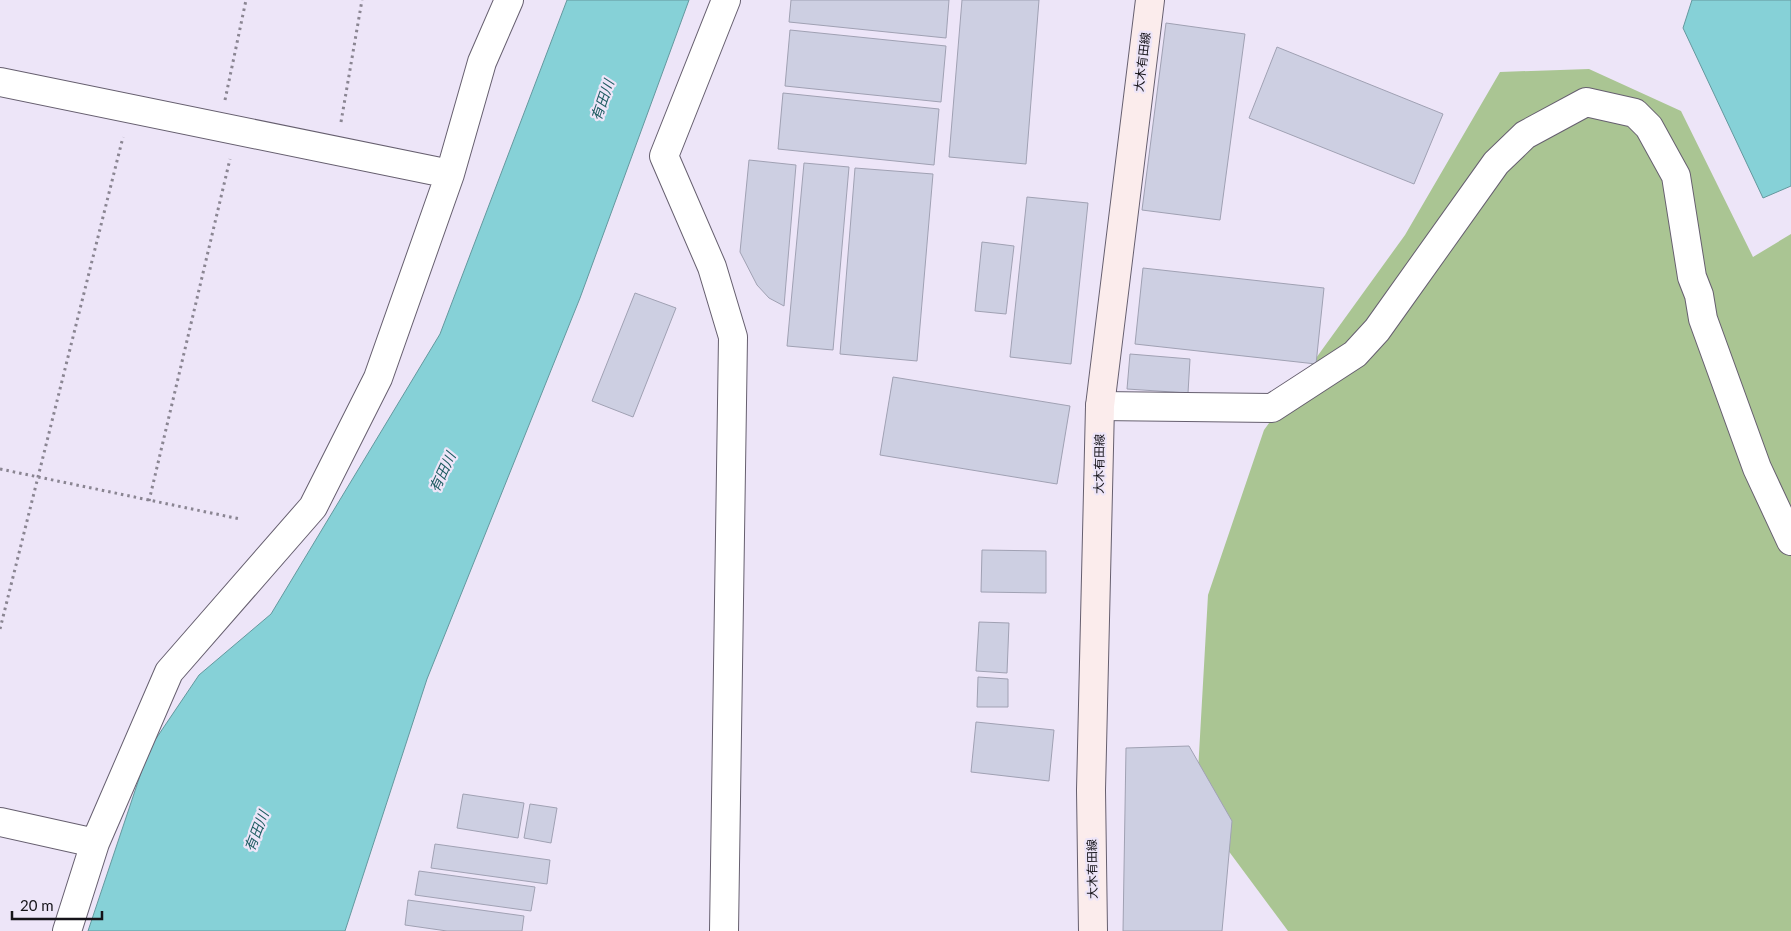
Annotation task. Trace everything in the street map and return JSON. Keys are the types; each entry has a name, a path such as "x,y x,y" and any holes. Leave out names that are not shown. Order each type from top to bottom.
{"main road":[{"name":"大木有田線","path":"1093,931 1091,790 1100,406 1150,0"}],"street":[{"path":"67,931 95,843 169,672 313,507 378,378 450,174 482,62 510,0"},
{"path":"724,931 733,337 712,267 664,156 726,0"},
{"path":"0,82 450,174"},
{"path":"1100,406 1272,408 1355,354 1377,330 1496,163 1525,135 1586,102 1635,113 1649,127 1676,176 1692,277 1699,295 1703,319 1757,468 1791,541"},
{"path":"0,822 95,843"}],"path":[{"path":"224,105 246,0"},
{"path":"340,131 362,0"},
{"path":"0,629 124,134"},
{"path":"149,501 230,156"},
{"path":"0,469 240,519"}],"shaded area":[{"path":"1589,69 1681,111 1753,257 1791,234 1791,931 1288,931 1196,807 1208,595 1264,430 1405,235 1500,72"}],"water":[{"name":"有田川","path":"567,0 689,0 580,298 427,679 345,931 88,931 149,749 199,675 271,614 440,334"},
{"path":"1692,0 1791,0 1791,186 1763,198 1683,28"}],"building":[{"path":"791,0 949,0 946,38 789,22"},
{"path":"962,0 1039,0 1026,164 949,157"},
{"path":"1166,23 1245,34 1220,220 1142,210"},
{"path":"790,30 946,46 941,102 785,86"},
{"path":"1277,47 1443,114 1414,184 1249,118"},
{"path":"783,93 939,109 934,165 778,149"},
{"path":"749,160 796,165 784,306 769,298 757,285 740,252"},
{"path":"804,163 849,167 833,350 787,346"},
{"path":"855,168 933,174 917,361 840,354"},
{"path":"1027,197 1088,203 1071,364 1010,357"},
{"path":"982,242 1014,246 1006,314 975,311"},
{"path":"1143,268 1324,288 1316,364 1135,344"},
{"path":"635,293 676,308 633,417 592,401"},
{"path":"1130,354 1190,359 1188,393 1127,389"},
{"path":"893,377 1070,406 1057,484 880,455"},
{"path":"982,550 1046,551 1046,593 981,592"},
{"path":"979,622 1009,623 1007,673 976,671"},
{"path":"978,677 1008,679 1008,707 977,707"},
{"path":"976,722 1054,730 1049,781 971,772"},
{"path":"1189,746 1232,821 1222,931 1123,931 1126,748"},
{"path":"463,794 524,803 518,838 457,828"},
{"path":"530,804 557,808 551,843 524,838"},
{"path":"435,844 550,860 547,884 431,868"},
{"path":"419,871 535,887 531,911 415,895"},
{"path":"408,900 524,916 522,931 447,931 405,925"}]}
